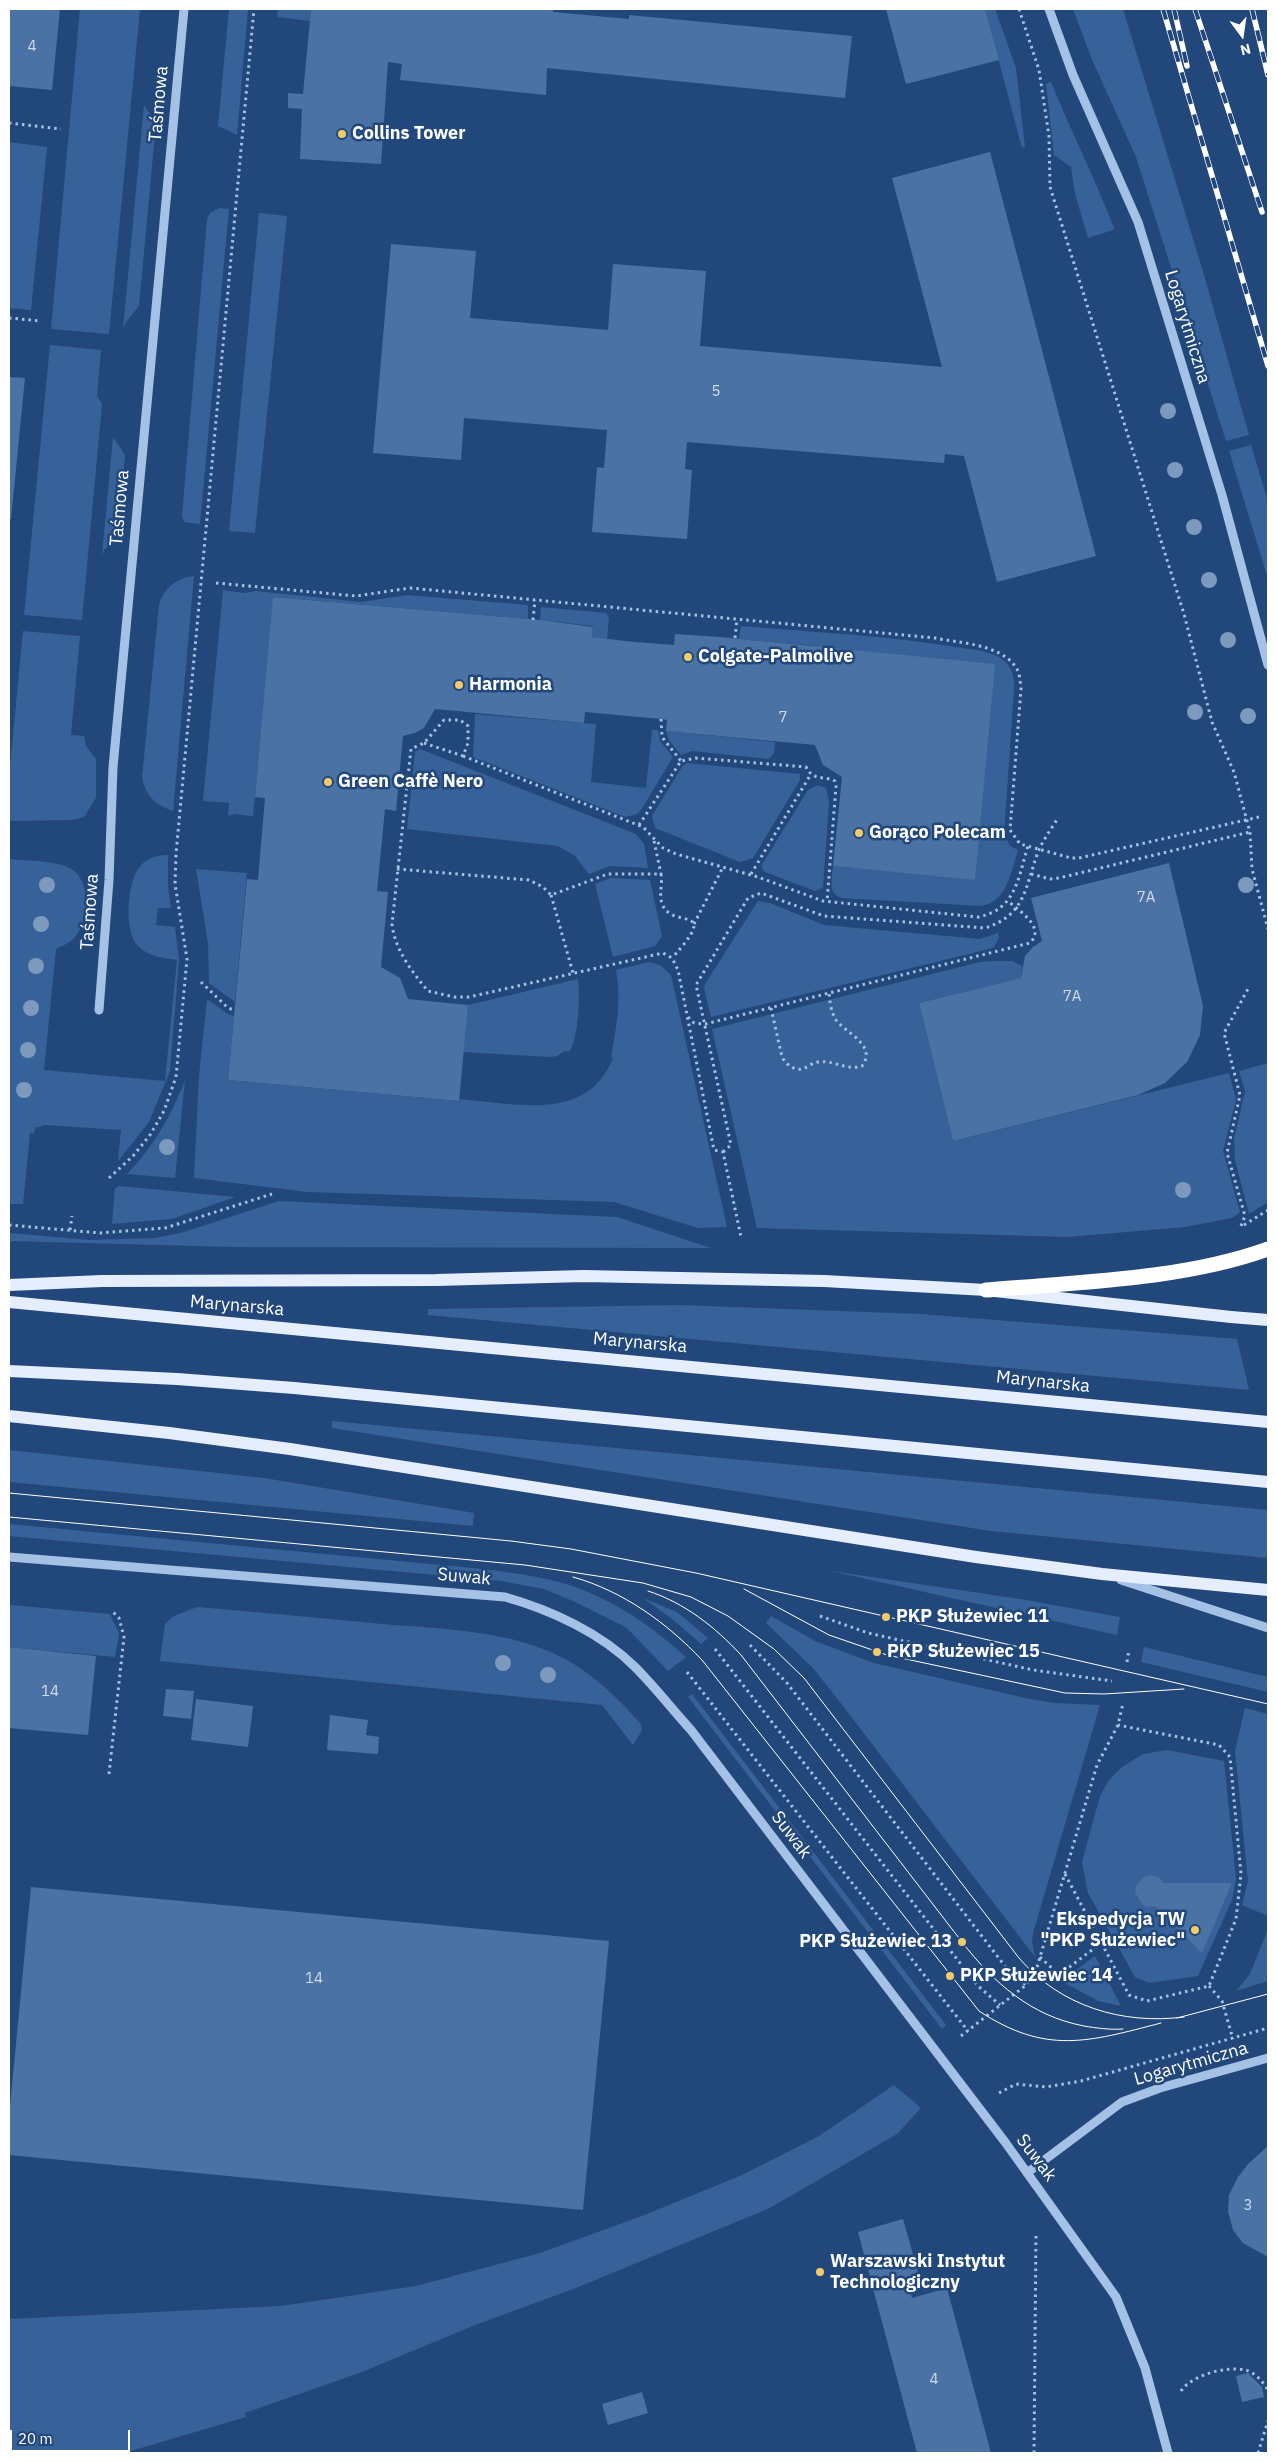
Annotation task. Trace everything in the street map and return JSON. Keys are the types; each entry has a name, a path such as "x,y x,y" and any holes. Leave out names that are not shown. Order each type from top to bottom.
{"highway":[{"path":"986,1290 1141,1276 1218,1263 1268,1249"}],"main road":[{"path":"9,1285 102,1282 436,1280 584,1276 824,1281 986,1290 1268,1320"},
{"name":"Marynarska","path":"9,1302 1263,1421"},
{"path":"9,1371 177,1379 284,1388 1268,1482"},
{"path":"9,1416 169,1433 290,1449 851,1539 1102,1574 1268,1590"}],"street":[{"name":"Taśmowa","path":"99,1010 109,880 114,758 184,9"},
{"name":"Logarytmiczna","path":"1049,9 1073,75 1138,222 1222,495 1268,664"},
{"name":"Suwak","path":"9,1557 505,1597 551,1612 601,1640 634,1666 690,1730 1028,2173 1116,2296 1145,2368 1168,2453"},
{"path":"1102,1574 1268,1628"},
{"name":"Logarytmiczna","path":"1028,2173 1122,2102 1160,2088 1268,2058"}],"path":[{"path":"109,1178 134,1156 150,1135 171,1093 176,1077 187,960 175,884 176,854 254,9"},
{"path":"1019,9 1040,70 1049,136 1050,187 1184,614 1212,722 1234,772 1248,820 1252,870 1268,929"},
{"path":"9,123 61,129"},
{"path":"9,318 41,321"},
{"path":"216,583 356,596 410,588 935,638 982,648 1005,657 1016,666 1021,688 1010,830 1014,839 1039,850 1078,858 1260,817"},
{"path":"533,620 535,600"},
{"path":"736,619 736,638"},
{"path":"661,719 662,737 681,761"},
{"path":"463,756 469,734 468,726 460,720 444,720 424,743 410,750 392,924 394,940 428,991 454,997 469,997 663,953 672,958 678,970 714,1150 723,1152"},
{"path":"424,743 463,756 639,825 662,848 676,854 750,874 827,902 978,916 1000,909 1008,901 1014,890 1028,846"},
{"path":"639,825 681,761 696,758 806,767 818,779 831,779 835,781 836,786 827,902"},
{"path":"750,874 811,774"},
{"path":"723,1152 731,1145 696,989 697,980 748,898 762,893 824,916 979,928 995,925 1016,908 1025,894 1039,850 1058,818"},
{"path":"1031,874 1050,879 1059,878 1250,832"},
{"path":"654,840 661,874 663,907 667,912 689,918 694,924"},
{"path":"672,958 690,938 694,924 723,867"},
{"path":"397,869 529,880 543,887 551,895 573,973"},
{"path":"551,895 608,874 661,874"},
{"path":"688,1017 694,1023 705,1024 1030,943 1034,938 1034,926 1027,917 1008,901"},
{"path":"201,982 228,1008 234,1010"},
{"path":"1249,987 1224,1033 1240,1095 1227,1153 1245,1216 1241,1226 1268,1210"},
{"path":"771,1008 782,1057 785,1062 794,1068 800,1070 820,1061 850,1068 862,1066 865,1058 861,1042 837,1021 829,993"},
{"path":"723,1152 741,1237"},
{"path":"9,1226 112,1232 165,1228 272,1194"},
{"path":"70,1230 72,1216"},
{"path":"109,1774 124,1637 119,1618 111,1610"},
{"path":"820,1616 868,1633 1024,1668 1066,1676 1112,1681"},
{"path":"750,1645 787,1683 1008,1970 1026,1985"},
{"path":"715,1649 978,1986 1000,2005"},
{"path":"1127,1662 1129,1650"},
{"path":"687,1672 968,2031"},
{"path":"962,2036 1026,1985 1035,1974 1097,1765 1118,1725 1124,1703"},
{"path":"1118,1725 1219,1744 1230,1757 1241,1874 1236,1919 1208,1986"},
{"path":"1065,1874 1129,1995 1147,2001 1208,1986"},
{"path":"1040,1957 1060,1975 1101,1943"},
{"path":"1208,1986 1222,2002 1240,2066"},
{"path":"997,2094 1016,2084 1046,2087 1080,2081 1268,2028"},
{"path":"1034,2453 1036,2231"},
{"path":"1181,2391 1187,2382 1227,2370 1246,2370 1256,2375 1268,2390"},
{"path":"1258,2453 1268,2420"}],"shaded area":[{"path":"80,9 140,9 109,334 51,329"},
{"path":"229,9 248,9 237,135 218,126"},
{"path":"278,9 311,9 310,21 277,17"},
{"path":"985,9 995,9 1016,68 1025,147 1022,148"},
{"path":"1073,9 1123,9 1204,275 1249,435 1226,441 1136,157 1091,57"},
{"path":"1051,82 1099,191 1114,228 1113,230 1088,238 1075,194 1071,167 1054,155 1046,84"},
{"path":"144,105 156,123 139,306 126,322 123,329"},
{"path":"9,142 47,147 31,310 9,308"},
{"path":"219,208 229,209 200,524 184,522 182,516 207,219 210,213"},
{"path":"259,213 287,216 255,533 229,531"},
{"path":"50,345 101,350 97,396 102,404 82,620 24,615"},
{"path":"113,437 125,455 117,538 104,550 102,556"},
{"path":"1251,445 1268,502 1268,579 1229,451"},
{"path":"194,576 173,811 152,799 142,777 159,605 164,594 172,585 182,579"},
{"path":"223,590 244,593 256,591 361,602 407,595 528,605 528,619 274,597 253,816 235,814 228,816 229,803 203,801"},
{"path":"541,607 606,613 609,618 607,639 592,637 593,626 540,620"},
{"path":"741,626 907,640 977,650 997,656 1008,665 1012,672 1014,685 1004,835 1010,846 1018,850 1010,877 1002,893 996,899 989,904 980,906 842,898 834,893 831,881 833,866 975,879 816,646 739,639"},
{"path":"23,631 80,636 71,735 84,736 86,746 96,759 96,798 84,817 74,820 9,821 9,777"},
{"path":"475,714 596,724 591,782 646,788 652,730 658,730 660,741 673,757 641,810 637,814 625,817 473,757"},
{"path":"666,731 775,742 774,753 769,759 692,751 681,755 669,740"},
{"path":"420,749 636,834 644,844 648,868 610,866 589,874 575,856 558,846 407,829 415,752"},
{"path":"687,763 800,774 800,780 753,858 740,862 655,828 652,816 682,767"},
{"path":"818,785 826,788 829,801 823,888 815,891 765,872 761,866 808,790"},
{"path":"168,855 168,887 171,908 158,908 156,925 175,927 179,960 170,1071 149,1122 118,1161 121,1130 45,1125 35,1128 34,1133 30,1133 23,1204 9,1204 9,859 59,864 67,867 79,876 85,893 85,912 80,930 71,941 56,949 44,1070 165,1081 177,960 151,955 138,946 129,920 129,897 134,876 138,869 151,858"},
{"path":"196,869 247,873 235,1002 209,983 208,943"},
{"path":"611,878 650,880 662,936 655,946 613,957 595,884"},
{"path":"758,901 770,903 824,925 980,939 998,933 999,938 994,947 989,949 711,1017 704,989 705,984"},
{"path":"1012,961 1022,966 1021,978 919,1003 953,1141 1229,1073 1236,1100 1223,1151 1240,1212 1232,1218 1185,1227 1068,1237 757,1228 712,1029 980,962"},
{"path":"649,962 660,965 671,975 727,1227 698,1228 614,1202 308,1192 194,1178 199,1076 207,999 229,1015 234,1016 228,1080 458,1101 459,1099 503,1104 547,1105 567,1101 586,1093 601,1079 613,1058 611,1057 618,1003 616,970"},
{"path":"578,979 579,1006 577,1027 569,1052 565,1051 557,1056 550,1057 463,1052 468,1005"},
{"path":"1268,1063 1268,1202 1249,1214 1235,1160 1234,1139 1245,1091 1239,1071"},
{"path":"185,1080 175,1178 127,1174 161,1130"},
{"path":"119,1186 235,1197 172,1219 112,1224 115,1188"},
{"path":"279,1201 617,1217 711,1248 235,1247 9,1241 9,1233 89,1240 155,1238 181,1233"},
{"path":"680,1305 920,1314 1237,1339 1249,1390 428,1315 428,1309"},
{"path":"332,1421 1268,1510 1268,1558 991,1531 332,1428"},
{"path":"9,1450 264,1478 474,1513 473,1526 9,1482"},
{"path":"9,1524 483,1569 543,1578 570,1585 606,1600 640,1620 686,1657 668,1671 627,1628 544,1589 501,1581 9,1536"},
{"path":"831,1571 1020,1599 1120,1617 1117,1635"},
{"path":"643,1598 677,1612 708,1638 701,1644 671,1618"},
{"path":"9,1606 110,1614 119,1634 115,1657 9,1647"},
{"path":"197,1607 453,1630 524,1642 567,1660 588,1674 624,1706 641,1724 642,1730 633,1745 602,1705 160,1661 165,1624 174,1616"},
{"path":"771,1616 815,1641 874,1663 1025,1698 1055,1703 1100,1705 1033,1933 1032,1942 1035,1957 813,1668 766,1623"},
{"path":"1144,1647 1268,1677 1268,1692 1141,1662"},
{"path":"692,1694 946,2025 942,2029 688,1697"},
{"path":"1245,1708 1268,1714 1268,1916 1242,1905 1248,1881 1235,1751"},
{"path":"1167,1750 1224,1761 1236,1879 1232,1900 1198,1976 1149,1983 1135,1977 1088,1893 1082,1862 1100,1796 1109,1780 1122,1767 1143,1754"},
{"path":"1268,1929 1268,1981 1236,1991 1250,1974"},
{"path":"1095,1956 1121,2006 1098,2001 1061,1981"},
{"path":"894,2085 921,2108 897,2134 770,2208 576,2288 475,2325 362,2372 245,2413 246,2417 124,2453 9,2453 9,2319 281,2306 416,2286 540,2253 642,2216 742,2175 819,2136"}],"building":[{"path":"9,9 60,9 52,90 9,86"},
{"path":"311,9 553,9 553,12 629,19 629,15 852,36 845,98 547,68 546,95 400,80 402,64 388,62 381,164 300,159 302,109 288,108 288,93 303,94"},
{"path":"886,9 985,9 999,60 906,84"},
{"path":"990,152 1096,556 997,582 964,456 945,454 944,463 687,442 685,469 692,470 687,539 592,532 597,467 604,468 607,430 464,418 461,460 373,453 391,244 476,251 470,318 608,330 613,264 706,271 700,346 942,367 892,178"},
{"path":"9,377 25,378 11,519 9,518"},
{"path":"273,597 540,620 593,627 592,637 634,642 674,645 675,634 995,664 975,880 833,866 842,777 823,765 815,745 666,731 667,720 661,719 585,712 584,723 435,709 424,728 403,736 396,811 385,809 377,891 388,892 381,967 400,978 408,999 468,1005 459,1101 228,1080 247,879 258,880 265,798 255,797"},
{"path":"1169,863 1203,1006 1200,1035 1187,1062 1165,1083 1138,1095 953,1141 919,1003 1021,978 1025,956 1042,941 1031,898"},
{"path":"9,1647 96,1656 88,1735 9,1728"},
{"path":"166,1689 194,1691 191,1719 163,1716"},
{"path":"196,1699 253,1706 248,1747 191,1740"},
{"path":"330,1715 368,1720 366,1735 379,1737 378,1754 327,1750"},
{"name":"Ekspedycja TW \"PKP Służewiec\"","path":"1152,1875 1160,1878 1163,1883 1232,1883 1202,1953 1155,1906 1147,1907 1141,1903 1135,1892 1136,1886 1144,1877"},
{"path":"31,1887 609,1941 583,2210 9,2155 9,2117"},
{"path":"1268,2146 1268,2257 1243,2243 1233,2230 1228,2211 1229,2195 1238,2177 1249,2163"},
{"path":"903,2219 921,2283 909,2287 912,2298 947,2288 991,2453 917,2453 858,2232"},
{"path":"1248,2373 1262,2387 1264,2397 1242,2402 1236,2376"},
{"path":"642,2392 648,2413 608,2425 602,2404"}],"tram line":[{"path":"9,1493 511,1541 571,1549 696,1573 1268,1704"},
{"path":"9,1517 525,1565 643,1583 691,1597 728,1616 774,1649 804,1678 1019,1958 1035,1975 1053,1989 1073,2000 1115,2015 1161,2019 1184,2017"},
{"path":"573,1577 609,1591 643,1610 674,1633 702,1660 979,2011 1003,2025 1025,2034 1068,2041 1111,2035 1161,2023"},
{"path":"744,1589 829,1635 887,1655 1065,1693 1104,1694 1184,1689"},
{"path":"648,1591 674,1602 699,1617 741,1655 962,1942 1001,1984 1031,2006 1065,2021 1084,2026 1123,2029"},
{"path":"1177,2018 1268,1994"}],"railway":[{"path":"1163,9 1268,366"},
{"path":"1174,9 1187,66"},
{"path":"1195,9 1262,212"},
{"path":"1252,9 1268,75"}],"place":[{"name":"Collins Tower","path":"342,134"},
{"name":"Colgate-Palmolive","path":"688,657"},
{"name":"Harmonia","path":"459,685"},
{"name":"Green Caffè Nero","path":"328,782"},
{"name":"Gorąco Polecam","path":"859,833"},
{"name":"PKP Służewiec 11","path":"886,1617"},
{"name":"PKP Służewiec 15","path":"877,1652"},
{"name":"Ekspedycja TW \"PKP Służewiec\"","path":"1195,1930"},
{"name":"PKP Służewiec 13","path":"962,1942"},
{"name":"PKP Służewiec 14","path":"950,1976"},
{"name":"Warszawski Instytut Technologiczny","path":"820,2272"}]}
